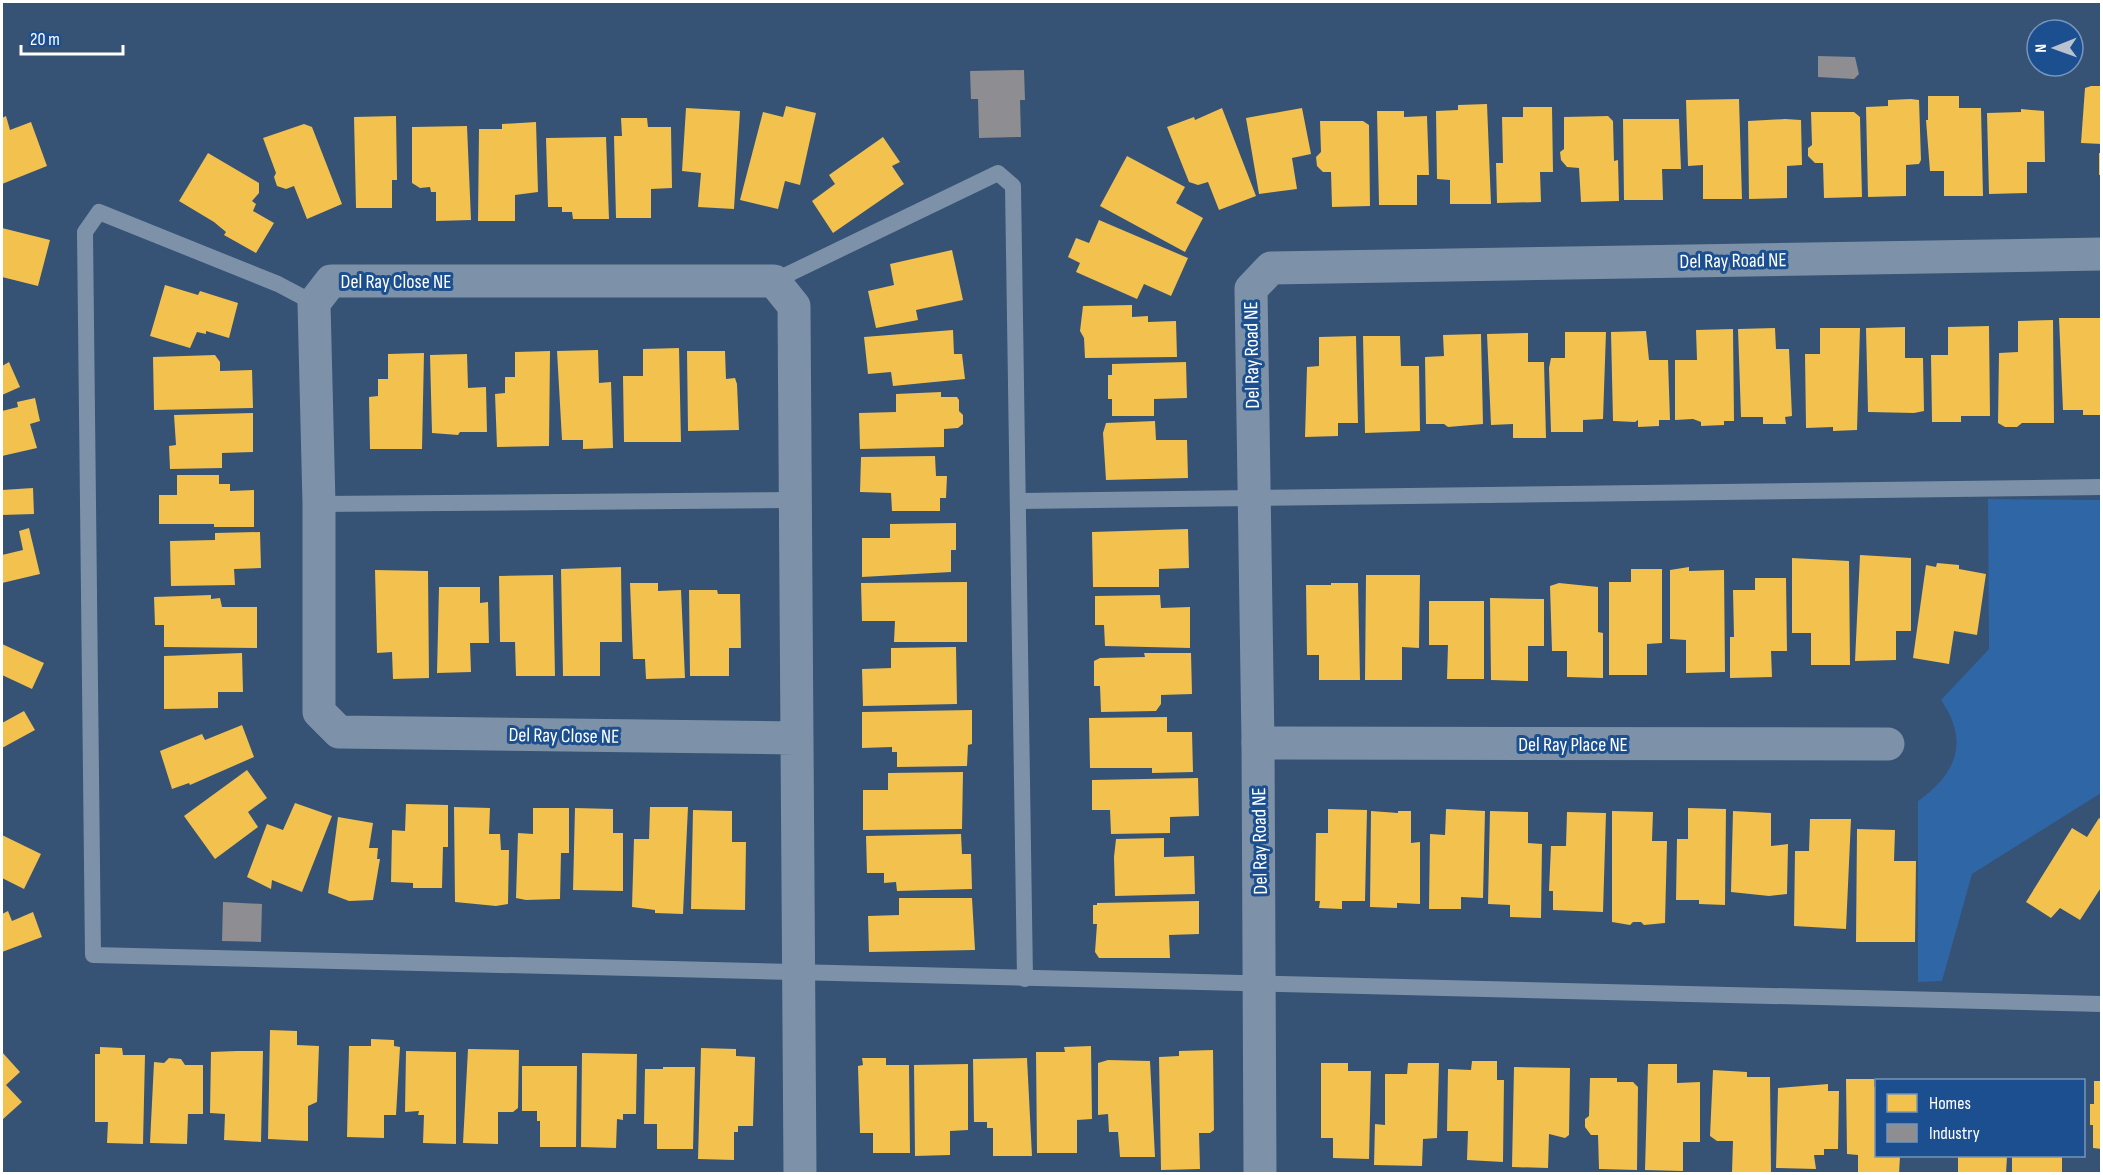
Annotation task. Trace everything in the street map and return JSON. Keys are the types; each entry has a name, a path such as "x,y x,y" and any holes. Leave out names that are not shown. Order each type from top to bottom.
{"street":[{"name":"Del Ray Road NE","path":"1260,1173 1258,743 1252,497 1251,289 1271,268 2102,254"},
{"name":"Del Ray Close NE","path":"774,281 331,281 314,303 319,712 339,732 795,738"},
{"path":"774,281 794,306 795,738 800,1173"},
{"name":"Del Ray Place NE","path":"1258,743 1888,744"}],"lane":[{"path":"774,281 998,173 1012,186 1025,979"},
{"path":"314,303 278,284 99,212 85,232 93,956 2102,1004"},
{"path":"1018,501 2102,487"},
{"path":"318,504 794,500"}],"shaded area":[{"path":"1988,499 2101,500 2101,793 1972,874 1942,981 1918,982 1918,801 1942,780 1955,756 1955,730 1950,715 1941,700 1989,649"}],"building: Homes":[{"path":"2102,86 2102,144 2081,143 2085,88"},
{"path":"1928,96 1959,96 1959,108 1981,108 1983,196 1944,196 1944,171 1930,171 1926,120 1928,120"},
{"path":"1739,99 1742,199 1703,199 1703,165 1688,166 1686,100"},
{"path":"1888,100 1919,100 1921,160 1919,164 1906,165 1906,196 1868,197 1866,107 1888,106"},
{"path":"1487,104 1491,204 1450,204 1450,180 1437,179 1436,111 1458,110 1458,105"},
{"path":"786,106 816,113 800,185 785,181 778,209 740,200 763,112 783,117"},
{"path":"1523,107 1552,107 1553,172 1540,172 1541,202 1497,203 1496,163 1503,163 1502,117 1523,117"},
{"path":"686,108 740,111 734,209 698,207 701,173 682,171"},
{"path":"1222,108 1256,196 1219,210 1208,182 1198,185 1189,182 1167,127 1194,117 1195,120"},
{"path":"1302,108 1311,154 1292,158 1297,189 1259,194 1246,118"},
{"path":"2021,109 2044,111 2045,162 2027,162 2027,193 1989,194 1987,113 2021,112"},
{"path":"1377,111 1404,111 1404,117 1427,116 1429,175 1417,175 1417,205 1379,205"},
{"path":"1811,112 1854,112 1860,117 1862,197 1824,198 1823,163 1815,163 1808,156 1808,148 1812,145"},
{"path":"6,116 10,130 31,122 47,166 2,184 2,118"},
{"path":"396,116 397,180 392,180 392,208 356,208 354,117"},
{"path":"1608,116 1613,121 1614,161 1618,160 1619,201 1581,202 1579,168 1567,167 1561,160 1560,152 1564,149 1564,117"},
{"path":"621,118 647,118 648,127 671,127 672,188 651,189 651,218 616,218 614,136 622,136"},
{"path":"1623,119 1679,119 1681,169 1662,169 1663,200 1624,200"},
{"path":"1801,120 1802,165 1787,166 1787,198 1749,199 1748,121"},
{"path":"1320,121 1363,121 1369,125 1370,206 1332,207 1331,172 1323,172 1317,166 1316,157 1321,152"},
{"path":"536,122 538,192 515,195 515,221 478,221 479,129 502,129 502,124"},
{"path":"304,124 312,127 342,204 307,219 294,186 286,189 277,186 274,177 276,173 263,138"},
{"path":"467,126 471,220 436,221 436,192 431,192 430,187 420,188 412,183 412,127"},
{"path":"606,137 609,219 573,219 572,212 562,212 562,207 548,207 546,138"},
{"path":"883,137 900,162 892,166 904,184 833,233 812,201 835,184 829,175"},
{"path":"208,153 259,183 259,193 252,201 256,204 253,211 274,223 256,253 224,235 226,232 214,222 179,201"},
{"path":"2099,153 2102,153 2102,175 2099,175"},
{"path":"1127,156 1185,187 1176,203 1203,218 1185,252 1100,206"},
{"path":"1099,220 1188,258 1171,296 1144,284 1137,299 1076,272 1080,263 1068,257 1076,238 1089,243"},
{"path":"2,228 50,240 38,286 2,277"},
{"path":"952,250 963,300 916,310 918,320 876,328 868,291 894,285 890,264"},
{"path":"165,285 198,295 200,291 238,303 229,338 206,331 206,334 197,332 190,348 150,336"},
{"path":"1132,305 1132,317 1148,316 1148,322 1176,321 1177,357 1085,358 1084,338 1080,331 1083,306"},
{"path":"2059,318 2100,318 2102,415 2083,415 2083,410 2063,410"},
{"path":"2053,320 2054,423 2022,423 2017,427 2005,427 1998,423 1999,353 2018,352 2018,321"},
{"path":"1989,326 1990,416 1961,416 1961,422 1932,422 1931,355 1948,355 1948,327"},
{"path":"1905,327 1905,358 1923,358 1924,411 1914,413 1868,412 1866,328"},
{"path":"1775,328 1776,349 1789,349 1792,416 1785,417 1786,424 1763,424 1763,417 1741,417 1738,329"},
{"path":"1820,328 1860,328 1857,430 1833,431 1833,427 1806,428 1805,354 1820,354"},
{"path":"1733,329 1734,421 1724,421 1724,425 1701,426 1701,422 1693,419 1675,420 1675,360 1697,360 1696,330"},
{"path":"953,330 954,354 962,354 965,379 893,386 891,372 868,374 864,337"},
{"path":"1646,331 1649,360 1668,360 1670,420 1659,420 1659,426 1638,427 1638,420 1635,422 1613,421 1611,332"},
{"path":"1565,332 1606,332 1603,419 1583,420 1583,432 1551,432 1549,368 1551,358 1565,358"},
{"path":"1528,333 1528,362 1544,362 1546,438 1513,438 1513,424 1491,425 1487,334"},
{"path":"1481,334 1483,424 1448,427 1444,424 1426,424 1425,357 1444,356 1443,335"},
{"path":"1356,336 1358,423 1338,423 1338,436 1305,437 1307,367 1319,366 1319,337"},
{"path":"1363,336 1400,336 1401,366 1419,366 1420,431 1365,433"},
{"path":"679,348 681,442 624,442 623,376 643,376 643,349"},
{"path":"598,350 599,383 611,382 613,448 583,449 583,440 562,440 557,351"},
{"path":"550,351 549,446 497,447 495,394 505,393 505,377 515,377 515,352"},
{"path":"687,351 725,351 726,379 735,378 737,384 739,430 688,431"},
{"path":"424,353 422,449 370,449 369,397 378,396 378,379 388,379 388,354"},
{"path":"467,354 468,388 486,387 487,432 460,432 458,435 432,433 430,355"},
{"path":"215,355 220,362 220,371 252,370 253,408 154,410 153,357"},
{"path":"9,362 20,387 2,395 2,366"},
{"path":"1186,362 1187,398 1154,399 1154,416 1112,416 1112,399 1108,399 1108,375 1112,375 1112,364"},
{"path":"941,392 941,397 957,397 959,411 963,415 963,424 958,428 944,429 944,447 860,449 859,413 896,412 896,394"},
{"path":"35,398 40,421 30,424 37,448 2,456 2,411 18,407 17,402"},
{"path":"253,413 253,452 222,453 222,468 170,469 169,446 176,445 174,415"},
{"path":"1155,421 1156,440 1187,440 1188,478 1106,480 1103,433 1106,423"},
{"path":"935,456 936,476 947,476 946,498 940,498 940,511 892,511 891,493 860,492 861,457"},
{"path":"177,475 219,475 219,484 230,484 230,491 254,490 254,527 159,524 159,495 177,495"},
{"path":"33,488 34,514 2,515 2,490"},
{"path":"956,523 956,550 951,550 951,572 862,577 862,538 890,538 890,524"},
{"path":"29,528 40,574 2,583 2,555 23,550 19,531"},
{"path":"1188,529 1189,568 1159,569 1159,587 1093,587 1092,532"},
{"path":"260,532 261,568 234,569 235,585 171,586 170,541 215,540 215,533"},
{"path":"1860,555 1911,558 1911,631 1896,631 1896,660 1855,661"},
{"path":"1792,558 1849,561 1850,665 1811,665 1811,633 1792,633"},
{"path":"1937,563 1959,565 1959,569 1986,574 1977,635 1954,631 1949,664 1913,658 1926,565 1936,567"},
{"path":"621,567 622,642 600,642 600,676 563,676 561,569"},
{"path":"1689,567 1689,571 1724,570 1725,672 1686,673 1686,640 1670,639 1670,570"},
{"path":"1631,569 1662,569 1662,643 1647,644 1647,675 1609,675 1609,582 1631,582"},
{"path":"375,570 428,571 429,678 393,679 392,652 377,653"},
{"path":"553,575 555,676 516,676 515,642 500,642 499,576"},
{"path":"1366,575 1420,575 1419,648 1402,647 1402,680 1365,680"},
{"path":"1755,578 1786,578 1787,651 1771,651 1772,677 1730,678 1730,637 1734,637 1733,590 1755,590"},
{"path":"967,582 967,642 894,642 895,621 862,621 861,583"},
{"path":"630,583 658,583 658,591 681,590 685,678 646,679 645,659 633,659"},
{"path":"1331,583 1358,583 1360,680 1319,680 1319,655 1307,655 1306,585 1331,585"},
{"path":"1559,583 1598,587 1598,632 1603,633 1603,678 1567,677 1567,651 1552,651 1550,586"},
{"path":"439,587 480,587 480,603 488,602 489,643 470,643 471,672 437,673"},
{"path":"689,590 717,590 718,594 740,594 741,648 729,648 729,676 690,676"},
{"path":"211,595 211,599 220,598 222,607 257,607 257,648 164,647 164,625 155,625 154,597"},
{"path":"1160,595 1161,608 1190,607 1190,648 1105,646 1104,625 1095,625 1095,596"},
{"path":"1490,598 1544,599 1544,646 1528,646 1528,681 1491,680"},
{"path":"1429,601 1484,601 1484,679 1447,679 1448,645 1429,645"},
{"path":"2,644 44,663 32,689 2,675"},
{"path":"956,647 957,704 863,706 862,669 891,668 891,648"},
{"path":"242,653 243,692 218,692 218,708 164,709 164,656"},
{"path":"1144,653 1191,653 1192,694 1161,695 1161,704 1156,711 1101,712 1100,686 1094,686 1094,661 1100,658 1145,657"},
{"path":"972,710 972,744 968,745 967,766 897,767 897,752 892,752 892,747 862,748 862,712"},
{"path":"24,711 35,730 2,748 2,723"},
{"path":"1167,717 1167,732 1192,732 1193,772 1152,773 1152,768 1090,768 1089,718"},
{"path":"242,725 254,757 190,785 189,783 172,789 160,751 202,734 205,740"},
{"path":"247,770 267,798 248,812 258,827 215,859 184,816"},
{"path":"963,772 962,829 863,830 863,790 888,790 888,773"},
{"path":"1198,778 1199,816 1170,817 1170,833 1111,834 1110,810 1092,810 1092,780"},
{"path":"295,803 332,816 302,892 272,880 271,889 247,877 267,824 283,830"},
{"path":"406,804 448,805 448,847 443,847 442,888 413,888 413,883 391,882 392,830 405,831"},
{"path":"454,807 490,808 489,834 500,834 501,850 509,850 508,904 496,906 455,902"},
{"path":"650,807 688,807 683,914 655,913 655,910 632,907 634,839 649,839"},
{"path":"533,808 569,808 569,853 561,853 560,899 516,898 518,833 533,834"},
{"path":"575,808 613,809 613,833 623,833 623,891 573,890"},
{"path":"1688,808 1726,809 1725,905 1699,904 1699,900 1676,900 1677,839 1688,839"},
{"path":"1328,809 1367,810 1365,901 1342,901 1342,909 1319,908 1320,901 1315,901 1316,833 1328,833"},
{"path":"1446,809 1485,811 1483,898 1461,897 1461,909 1429,909 1430,834 1445,835"},
{"path":"693,810 732,811 732,842 746,842 745,910 691,909"},
{"path":"1371,811 1398,813 1398,811 1411,811 1411,843 1420,842 1420,904 1397,903 1397,908 1370,907"},
{"path":"1490,811 1528,812 1528,843 1542,844 1541,918 1510,917 1510,905 1488,904"},
{"path":"1612,811 1653,812 1652,841 1667,841 1665,923 1644,925 1641,922 1633,922 1630,925 1612,922"},
{"path":"1733,811 1771,813 1771,846 1788,844 1787,894 1769,896 1731,892"},
{"path":"1567,812 1606,813 1603,912 1553,910 1553,891 1549,891 1551,846 1566,846"},
{"path":"338,817 373,823 369,848 378,848 377,859 380,859 373,900 349,901 328,893"},
{"path":"2099,818 2102,820 2102,886 2080,920 2060,908 2051,918 2026,902 2072,828 2087,837"},
{"path":"1810,819 1851,819 1846,929 1794,926 1795,851 1809,851"},
{"path":"1857,829 1895,830 1894,861 1916,861 1915,942 1856,942"},
{"path":"961,834 962,854 971,854 972,889 897,891 896,882 884,883 884,873 867,873 866,836"},
{"path":"2,835 41,854 24,889 2,878"},
{"path":"1164,838 1164,857 1194,856 1195,894 1115,896 1116,839"},
{"path":"899,898 972,898 975,950 869,952 868,916 899,915"},
{"path":"1199,901 1199,934 1169,935 1170,958 1099,958 1095,952 1097,924 1093,924 1093,905 1097,903"},
{"path":"8,911 12,921 33,912 42,937 2,952 2,914"},
{"path":"270,1030 297,1031 297,1045 319,1046 317,1102 308,1106 308,1141 268,1139"},
{"path":"371,1039 394,1040 394,1046 400,1047 396,1115 384,1115 384,1138 347,1137 349,1046 371,1046"},
{"path":"1091,1046 1092,1119 1077,1120 1077,1153 1037,1153 1036,1052 1065,1052 1064,1047"},
{"path":"100,1047 122,1048 123,1055 145,1055 143,1144 107,1143 108,1122 95,1122 95,1054 100,1054"},
{"path":"701,1048 736,1049 736,1056 755,1057 753,1126 738,1126 738,1132 734,1132 734,1160 698,1159"},
{"path":"468,1049 519,1050 518,1108 513,1112 498,1112 498,1144 463,1143"},
{"path":"1213,1050 1214,1130 1210,1133 1199,1133 1200,1169 1161,1170 1159,1057 1179,1056 1179,1051"},
{"path":"263,1051 261,1142 224,1140 225,1114 210,1113 211,1052"},
{"path":"406,1051 456,1052 456,1144 423,1143 424,1115 418,1115 419,1111 405,1112"},
{"path":"2,1052 20,1072 6,1085 22,1102 2,1120"},
{"path":"582,1053 637,1054 636,1114 623,1114 623,1120 617,1119 616,1148 581,1147"},
{"path":"169,1058 181,1059 185,1065 203,1065 203,1114 188,1114 187,1144 150,1143 154,1062 164,1063"},
{"path":"862,1058 886,1058 886,1065 909,1065 910,1153 873,1153 873,1133 860,1133 858,1066 863,1065"},
{"path":"1027,1058 1032,1156 993,1156 993,1128 987,1128 987,1122 974,1122 973,1059"},
{"path":"1108,1060 1150,1061 1155,1157 1120,1157 1118,1132 1109,1132 1108,1114 1098,1115 1098,1063"},
{"path":"1472,1061 1497,1061 1497,1080 1504,1080 1503,1162 1467,1160 1468,1131 1447,1131 1448,1069 1471,1070"},
{"path":"1321,1063 1348,1063 1348,1071 1371,1071 1369,1159 1333,1158 1333,1138 1321,1138"},
{"path":"1408,1063 1439,1063 1437,1138 1423,1139 1422,1166 1374,1165 1375,1124 1385,1125 1385,1074 1407,1074"},
{"path":"968,1064 968,1130 950,1131 950,1155 915,1156 914,1065"},
{"path":"1648,1064 1677,1064 1677,1083 1700,1082 1700,1142 1683,1142 1683,1171 1645,1170"},
{"path":"522,1066 577,1066 576,1147 540,1147 540,1121 537,1121 537,1111 522,1111"},
{"path":"663,1067 695,1067 693,1149 657,1149 657,1124 644,1124 645,1069 663,1069"},
{"path":"1514,1067 1570,1068 1569,1135 1565,1138 1549,1134 1548,1168 1512,1167"},
{"path":"1713,1070 1747,1072 1747,1077 1770,1077 1771,1173 1732,1172 1733,1141 1717,1141 1710,1136"},
{"path":"1590,1078 1617,1078 1617,1082 1633,1082 1638,1087 1637,1170 1599,1169 1598,1135 1591,1135 1585,1127 1585,1119 1589,1116"},
{"path":"1846,1079 1874,1079 1875,1157 1900,1157 1899,1174 1858,1174 1858,1155 1847,1154"},
{"path":"2094,1081 2102,1081 2102,1149 2093,1148 2093,1125 2090,1125 2090,1104 2094,1104"},
{"path":"1828,1084 1828,1091 1839,1091 1838,1149 1824,1149 1824,1155 1814,1155 1816,1169 1776,1168 1778,1088"},
{"path":"1958,1157 2007,1157 2006,1174 1958,1174"},
{"path":"2012,1157 2062,1157 2062,1174 2012,1174"}],"building: Industry":[{"path":"1818,56 1855,57 1859,74 1854,79 1818,77"},
{"path":"1024,70 1025,100 1020,100 1021,137 979,138 978,99 971,99 970,71"},
{"path":"223,902 262,904 261,942 222,941"}]}
